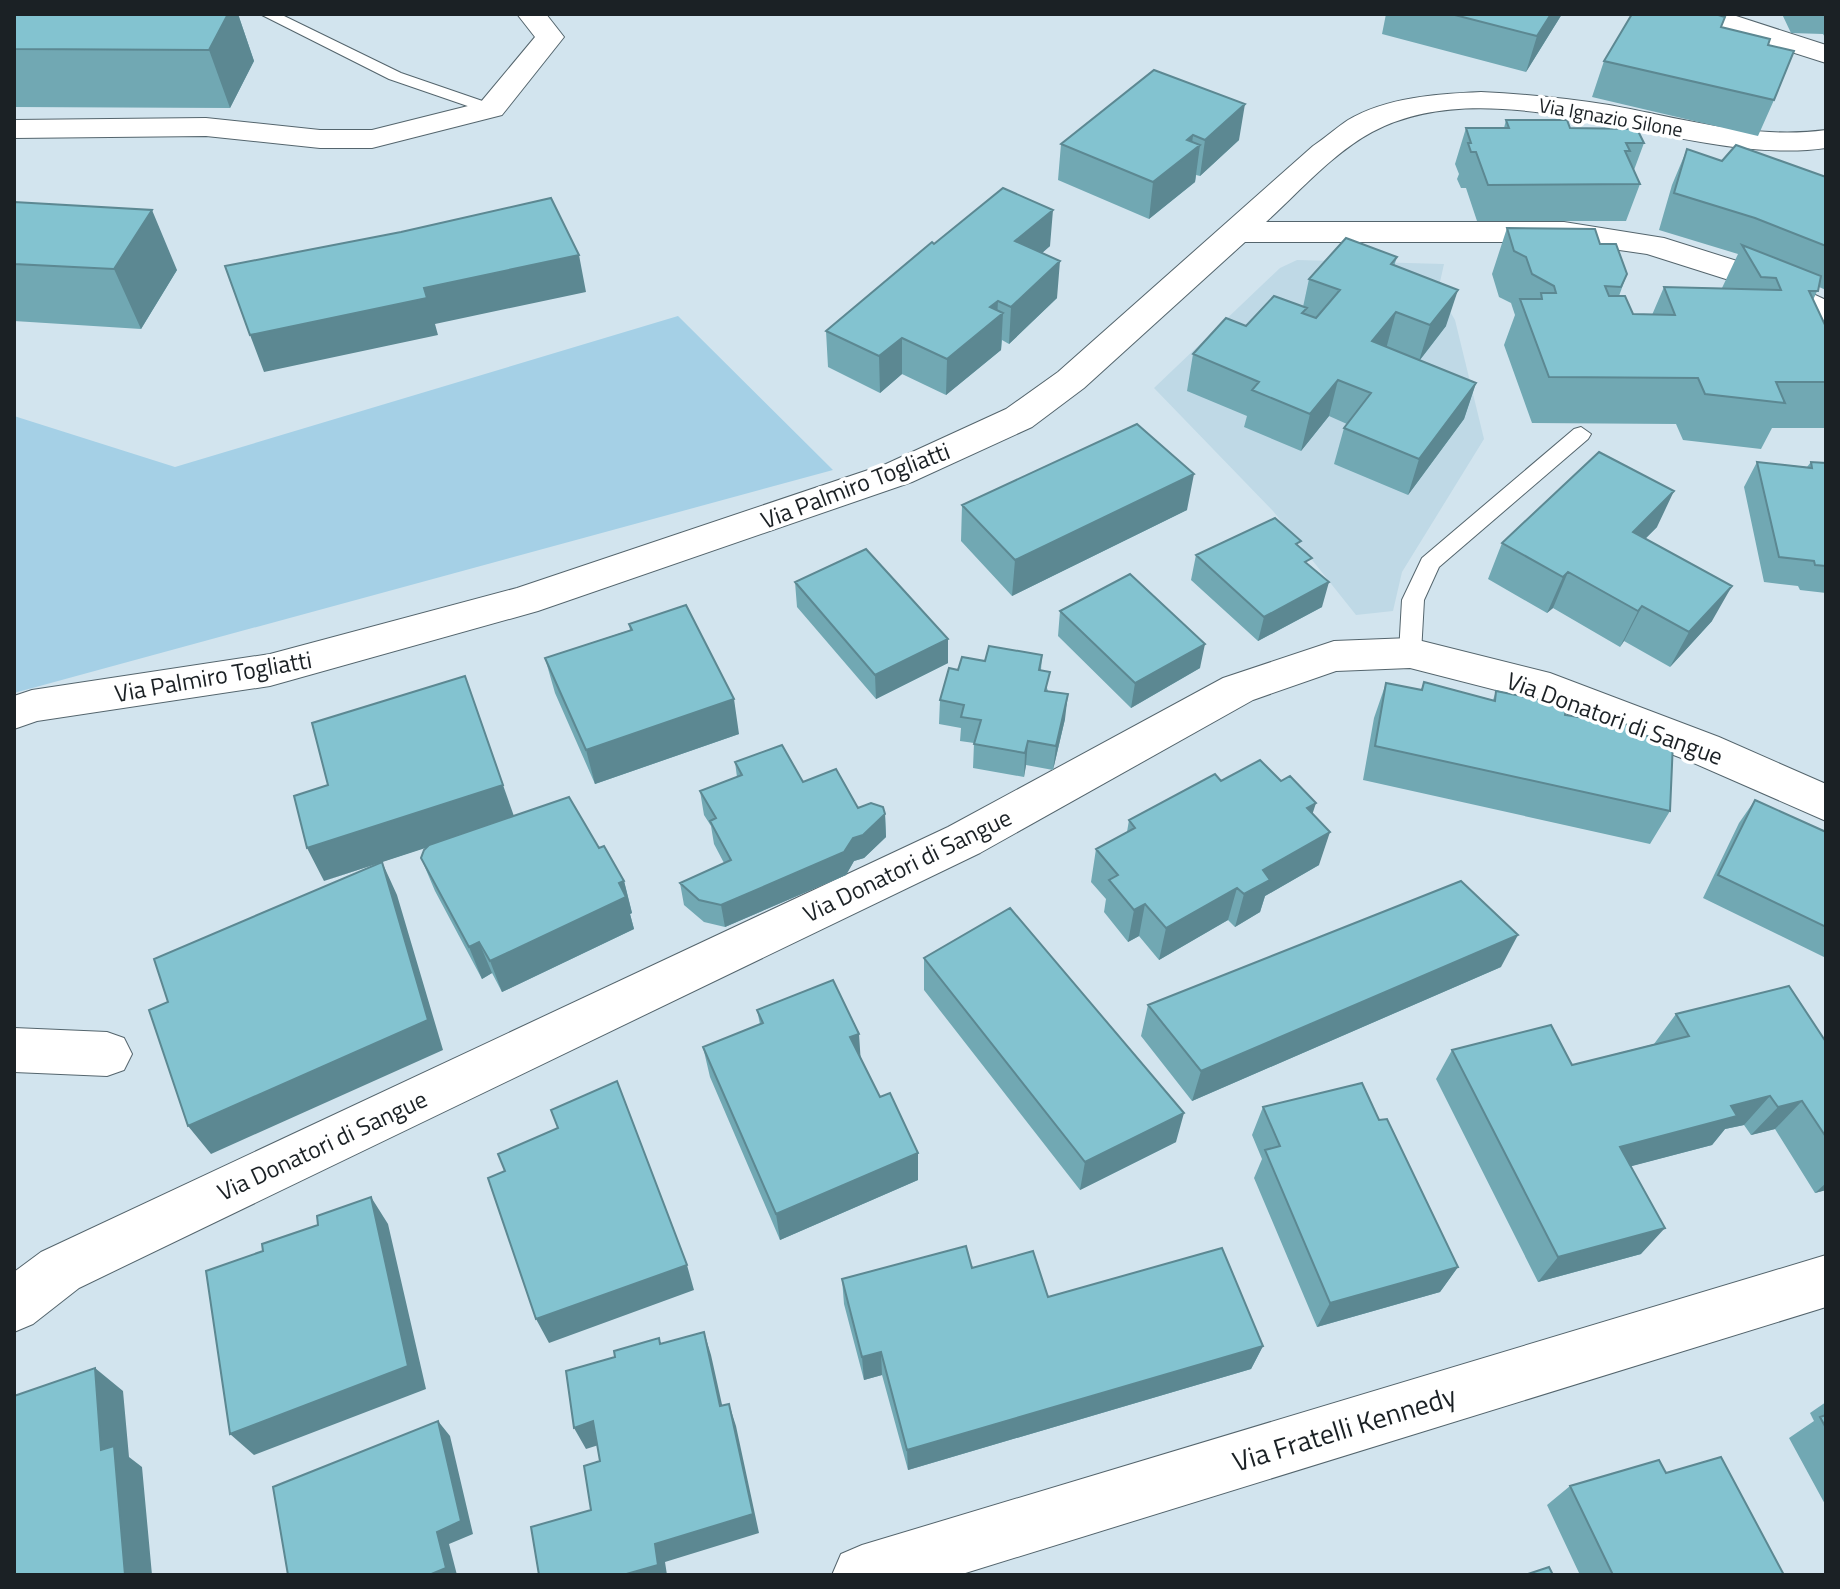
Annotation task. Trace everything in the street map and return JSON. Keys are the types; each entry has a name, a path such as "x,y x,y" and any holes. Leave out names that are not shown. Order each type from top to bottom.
{"street":[{"path":"14,129 206,127 320,139 372,139 491,109 550,37 531,14"},
{"path":"1701,14 1826,54"},
{"name":"Via Ignazio Silone","path":"1237,232 1324,153 1362,125 1396,112 1470,101 1553,104 1762,144 1826,139"},
{"name":"Via Ignazio Silone","path":"1396,112 1471,112 1553,123 1745,157 1826,164"},
{"path":"1237,232 1564,232 1652,245 1741,273 1826,313"},
{"name":"Via Palmiro Togliatti","path":"14,713 32,706 285,666 524,601 899,473 1019,418 1071,380 1237,232"},
{"name":"Via Donatori di Sangue","path":"14,1305 60,1270 964,840 1238,689 1334,656 1410,653 1535,684 1704,749 1826,803"},
{"path":"14,1050 107,1054"},
{"name":"Via Fratelli Kennedy","path":"862,1575 1826,1281"}],"lane":[{"path":"268,14 395,76 491,109"},
{"path":"1410,653 1413,600 1430,563 1581,434"}],"shaded area":[{"path":"1297,260 1444,264 1438,291 1455,320 1484,439 1402,572 1393,611 1356,615 1273,511 1154,388 1280,268"},
{"path":"678,316 833,470 14,693 14,416 175,467"}],"building":[{"path":"14,14 228,14 209,50 14,49"},
{"path":"1451,14 1551,14 1537,36"},
{"path":"1632,14 1715,14 1725,17 1721,27 1770,39 1768,45 1794,51 1774,100 1604,61"},
{"path":"1154,70 1245,104 1205,140 1193,135 1187,140 1200,145 1153,182 1061,144"},
{"path":"1506,120 1567,120 1570,128 1637,129 1644,143 1626,143 1630,151 1625,151 1640,184 1488,185 1476,152 1471,152 1466,128 1509,128"},
{"path":"1736,145 1826,177 1826,246 1755,218 1674,193 1687,149 1722,161"},
{"path":"1003,188 1053,210 1015,241 1060,261 1011,307 998,301 990,307 1003,313 947,359 902,338 879,356 826,331 932,242 934,244"},
{"path":"551,198 579,255 424,288 427,298 250,335 225,266 401,232"},
{"path":"14,202 152,210 114,269 14,264"},
{"path":"1507,228 1595,229 1600,244 1616,244 1627,274 1621,287 1605,286 1609,296 1625,296 1633,314 1675,315 1664,287 1781,290 1776,278 1761,277 1742,245 1821,276 1818,291 1809,291 1826,327 1826,382 1776,382 1785,403 1705,394 1698,378 1549,377 1520,299 1542,299 1541,293 1556,293 1554,286 1532,274 1526,257 1514,251"},
{"path":"1346,238 1397,257 1391,264 1458,290 1430,325 1396,312 1372,341 1476,383 1419,459 1344,428 1371,393 1338,380 1310,414 1252,390 1259,382 1193,354 1226,318 1246,326 1274,296 1307,308 1302,313 1316,318 1340,290 1309,279"},
{"path":"1137,424 1194,474 1015,560 962,505"},
{"path":"1599,452 1674,491 1633,532 1732,586 1689,632 1642,606 1638,611 1568,572 1563,577 1502,543"},
{"path":"1757,462 1812,468 1811,462 1826,463 1826,566 1815,565 1814,561 1779,557"},
{"path":"1275,518 1301,541 1296,544 1312,558 1305,562 1329,582 1264,617 1196,555"},
{"path":"866,549 948,639 875,675 795,582"},
{"path":"1130,574 1205,644 1135,683 1060,611"},
{"path":"686,605 734,699 586,750 545,658 632,630 629,624"},
{"path":"989,646 1042,655 1039,670 1050,672 1045,691 1068,694 1056,746 1028,741 1025,753 974,744 981,720 961,717 964,705 940,700 949,668 958,670 962,657 985,661"},
{"path":"465,676 503,785 307,848 294,796 328,785 312,723"},
{"path":"1424,682 1495,701 1496,691 1566,705 1565,715 1636,726 1635,733 1673,742 1670,811 1375,746 1386,683 1422,690"},
{"path":"782,745 803,782 836,769 858,808 871,803 883,807 885,814 863,835 853,838 844,852 721,905 699,900 680,883 731,860 710,821 716,818 700,791 742,775 735,762"},
{"path":"1260,760 1281,781 1290,776 1316,803 1307,808 1330,832 1263,870 1270,880 1244,894 1237,888 1166,928 1145,904 1134,910 1109,880 1118,875 1096,849 1135,828 1129,820 1215,774 1221,781"},
{"path":"569,797 599,848 604,846 624,881 619,883 626,897 490,961 479,942 469,947 421,858 424,850 429,845"},
{"path":"1755,800 1826,832 1826,927 1718,875"},
{"path":"382,862 428,1020 188,1126 149,1010 168,1002 154,959"},
{"path":"1461,881 1518,935 1201,1071 1148,1005"},
{"path":"1010,908 1184,1113 1085,1162 924,958"},
{"path":"833,980 859,1034 850,1037 880,1097 890,1093 918,1153 776,1214 703,1047 763,1023 757,1010"},
{"path":"1789,986 1826,1042 1826,1137 1802,1101 1778,1107 1770,1096 1731,1106 1737,1116 1620,1147 1665,1228 1558,1257 1452,1050 1551,1025 1572,1065 1689,1036 1676,1014"},
{"path":"617,1081 687,1265 536,1319 488,1178 505,1171 498,1154 558,1128 551,1110"},
{"path":"1362,1083 1379,1120 1387,1119 1458,1267 1330,1303 1265,1150 1280,1146 1263,1107"},
{"path":"371,1197 408,1366 230,1434 206,1271 263,1251 262,1244 318,1225 317,1216"},
{"path":"966,1246 972,1268 1033,1251 1048,1297 1222,1248 1263,1346 907,1450 881,1352 862,1357 842,1279"},
{"path":"704,1332 720,1406 729,1404 753,1514 655,1544 658,1565 623,1575 539,1575 531,1527 591,1510 584,1466 600,1461 593,1421 574,1428 566,1371 615,1357 614,1351 659,1338 660,1344"},
{"path":"95,1368 101,1450 114,1446 125,1575 14,1575 14,1396"},
{"path":"438,1421 461,1521 437,1532 446,1568 429,1575 288,1575 273,1487"},
{"path":"1721,1457 1784,1575 1613,1575 1570,1486 1659,1460 1666,1473"},
{"path":"1549,1567 1553,1575 1525,1575"}]}
